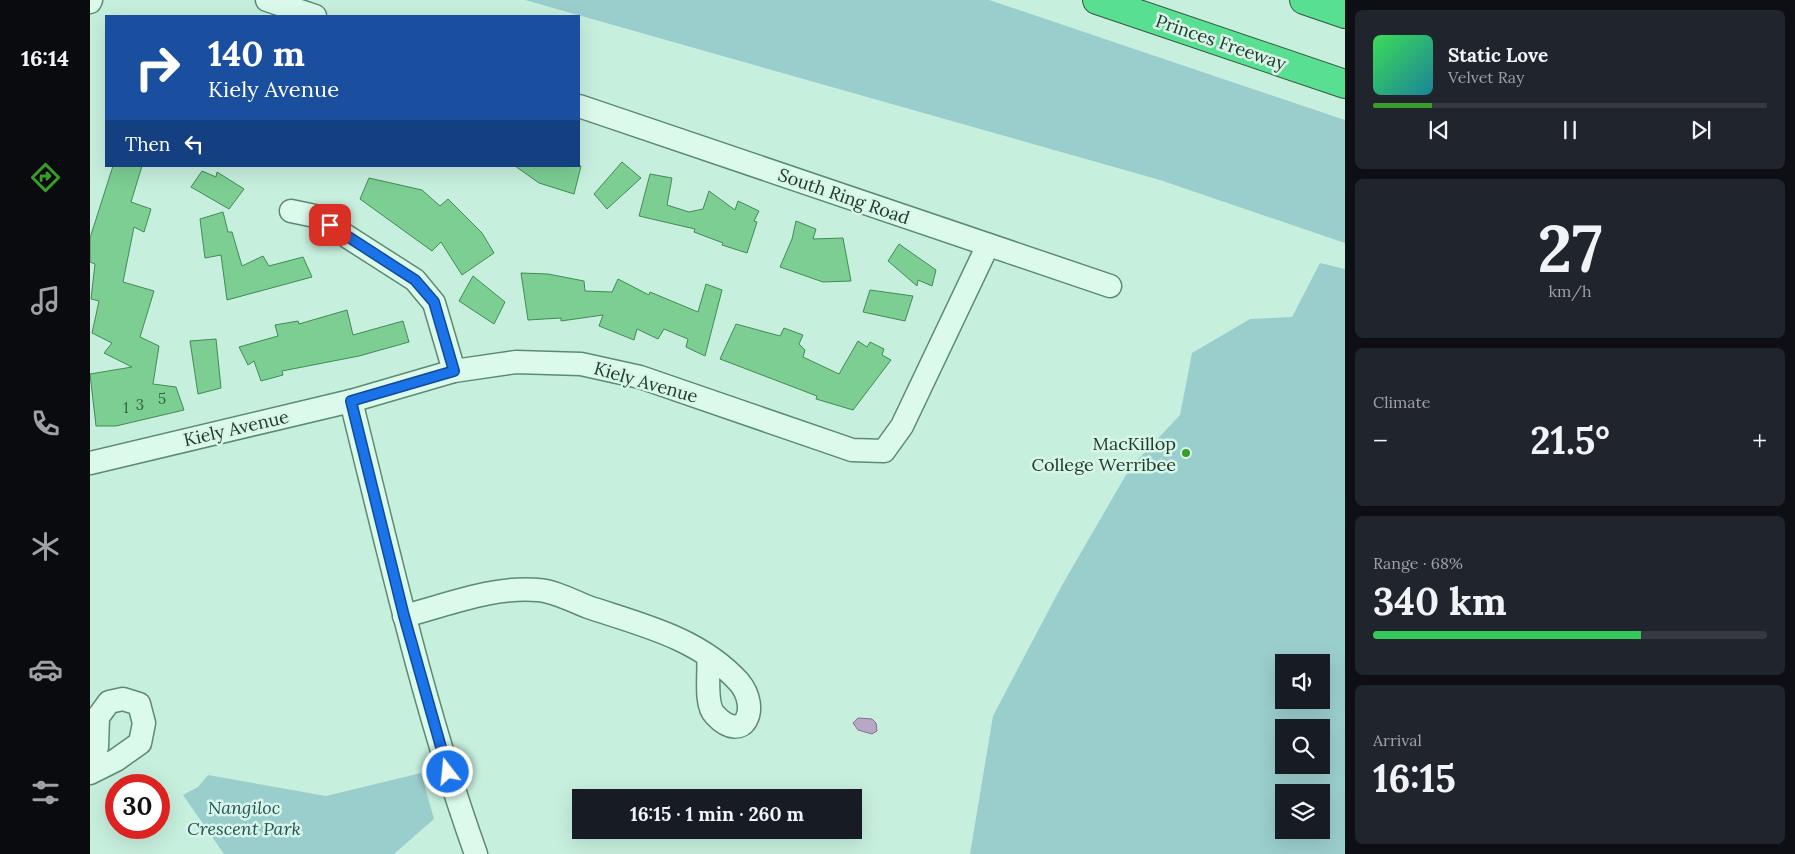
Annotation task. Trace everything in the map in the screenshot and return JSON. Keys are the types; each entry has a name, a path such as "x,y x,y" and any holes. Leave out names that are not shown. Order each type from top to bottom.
{"highway":[{"name":"Princes Freeway","path":"1097,0 1345,84"},
{"path":"1304,0 1345,14"}],"street":[{"path":"267,0 312,15"},
{"name":"South Ring Road","path":"580,106 1110,286"},
{"path":"291,211 315,216 415,280 434,302 454,371"},
{"name":"Kiely Avenue","path":"90,463 351,401 454,371 516,362 582,364 640,377 852,450 884,451 902,426 988,245"},
{"path":"351,401 404,616 448,772 476,854"},
{"path":"404,616 499,591 539,590 682,638 708,656"},
{"path":"90,768 97,747 98,717 109,702 123,699 139,704 144,723 140,743 116,760 90,773"}],"green space":[{"path":"525,0 989,0 1345,120 1345,243 1160,180"},
{"name":"MacKillop College Werribee","path":"1320,263 1345,269 1345,854 970,854 993,716 1061,587 1130,468 1180,415 1192,353 1250,319 1292,317"},
{"name":"Nangiloc Crescent Park","path":"421,773 434,819 394,854 224,854 183,795 198,787 208,775 326,796"}],"shaded area":[{"path":"858,718 872,719 876,723 877,731 872,734 858,730 853,723"}],"building":[{"path":"622,162 641,178 607,209 594,194"},
{"path":"581,166 574,194 539,183 516,167"},
{"path":"113,167 142,167 131,202 151,209 144,232 134,227 123,282 154,291 140,337 159,346 153,384 176,387 184,410 116,426 96,426 90,374 132,367 104,353 112,343 92,333 99,301 91,299 95,264 90,262 90,238"},
{"path":"202,171 216,177 217,172 244,189 229,209 191,187"},
{"path":"650,174 672,178 667,205 689,212 703,209 709,191 735,210 738,201 759,211 754,221 757,222 747,253 722,245 723,243 694,232 695,229 639,216"},
{"path":"369,178 422,190 440,206 448,199 482,233 494,253 462,275 441,242 432,251 360,199"},
{"path":"223,212 228,232 232,232 242,266 263,256 269,266 303,257 312,277 227,300 221,255 205,258 200,219"},
{"path":"796,221 816,229 813,239 843,238 851,281 823,282 780,267 792,239"},
{"path":"899,244 936,270 932,286 918,280 917,286 888,261"},
{"path":"521,273 548,274 584,281 585,291 612,292 618,279 649,295 650,292 698,312 706,284 722,290 705,356 686,347 688,339 664,329 658,339 637,329 634,340 599,326 603,315 561,321 561,318 528,320"},
{"path":"473,276 505,302 494,324 459,301"},
{"path":"870,290 913,296 905,321 863,312"},
{"path":"347,310 353,335 403,321 409,342 359,356 282,371 283,375 261,381 254,361 248,365 239,347 278,336 275,325 298,321 299,324"},
{"path":"736,324 780,336 784,328 803,335 799,344 805,350 803,357 839,374 858,341 867,347 870,342 884,349 882,355 891,360 853,410 816,399 817,396 720,359"},
{"path":"216,339 221,388 198,394 190,341"}],"place":[{"name":"MacKillop College Werribee","path":"1186,453"}],"route":[{"path":"330,225 415,280 434,302 454,371 351,401 404,616 448,772"}]}
